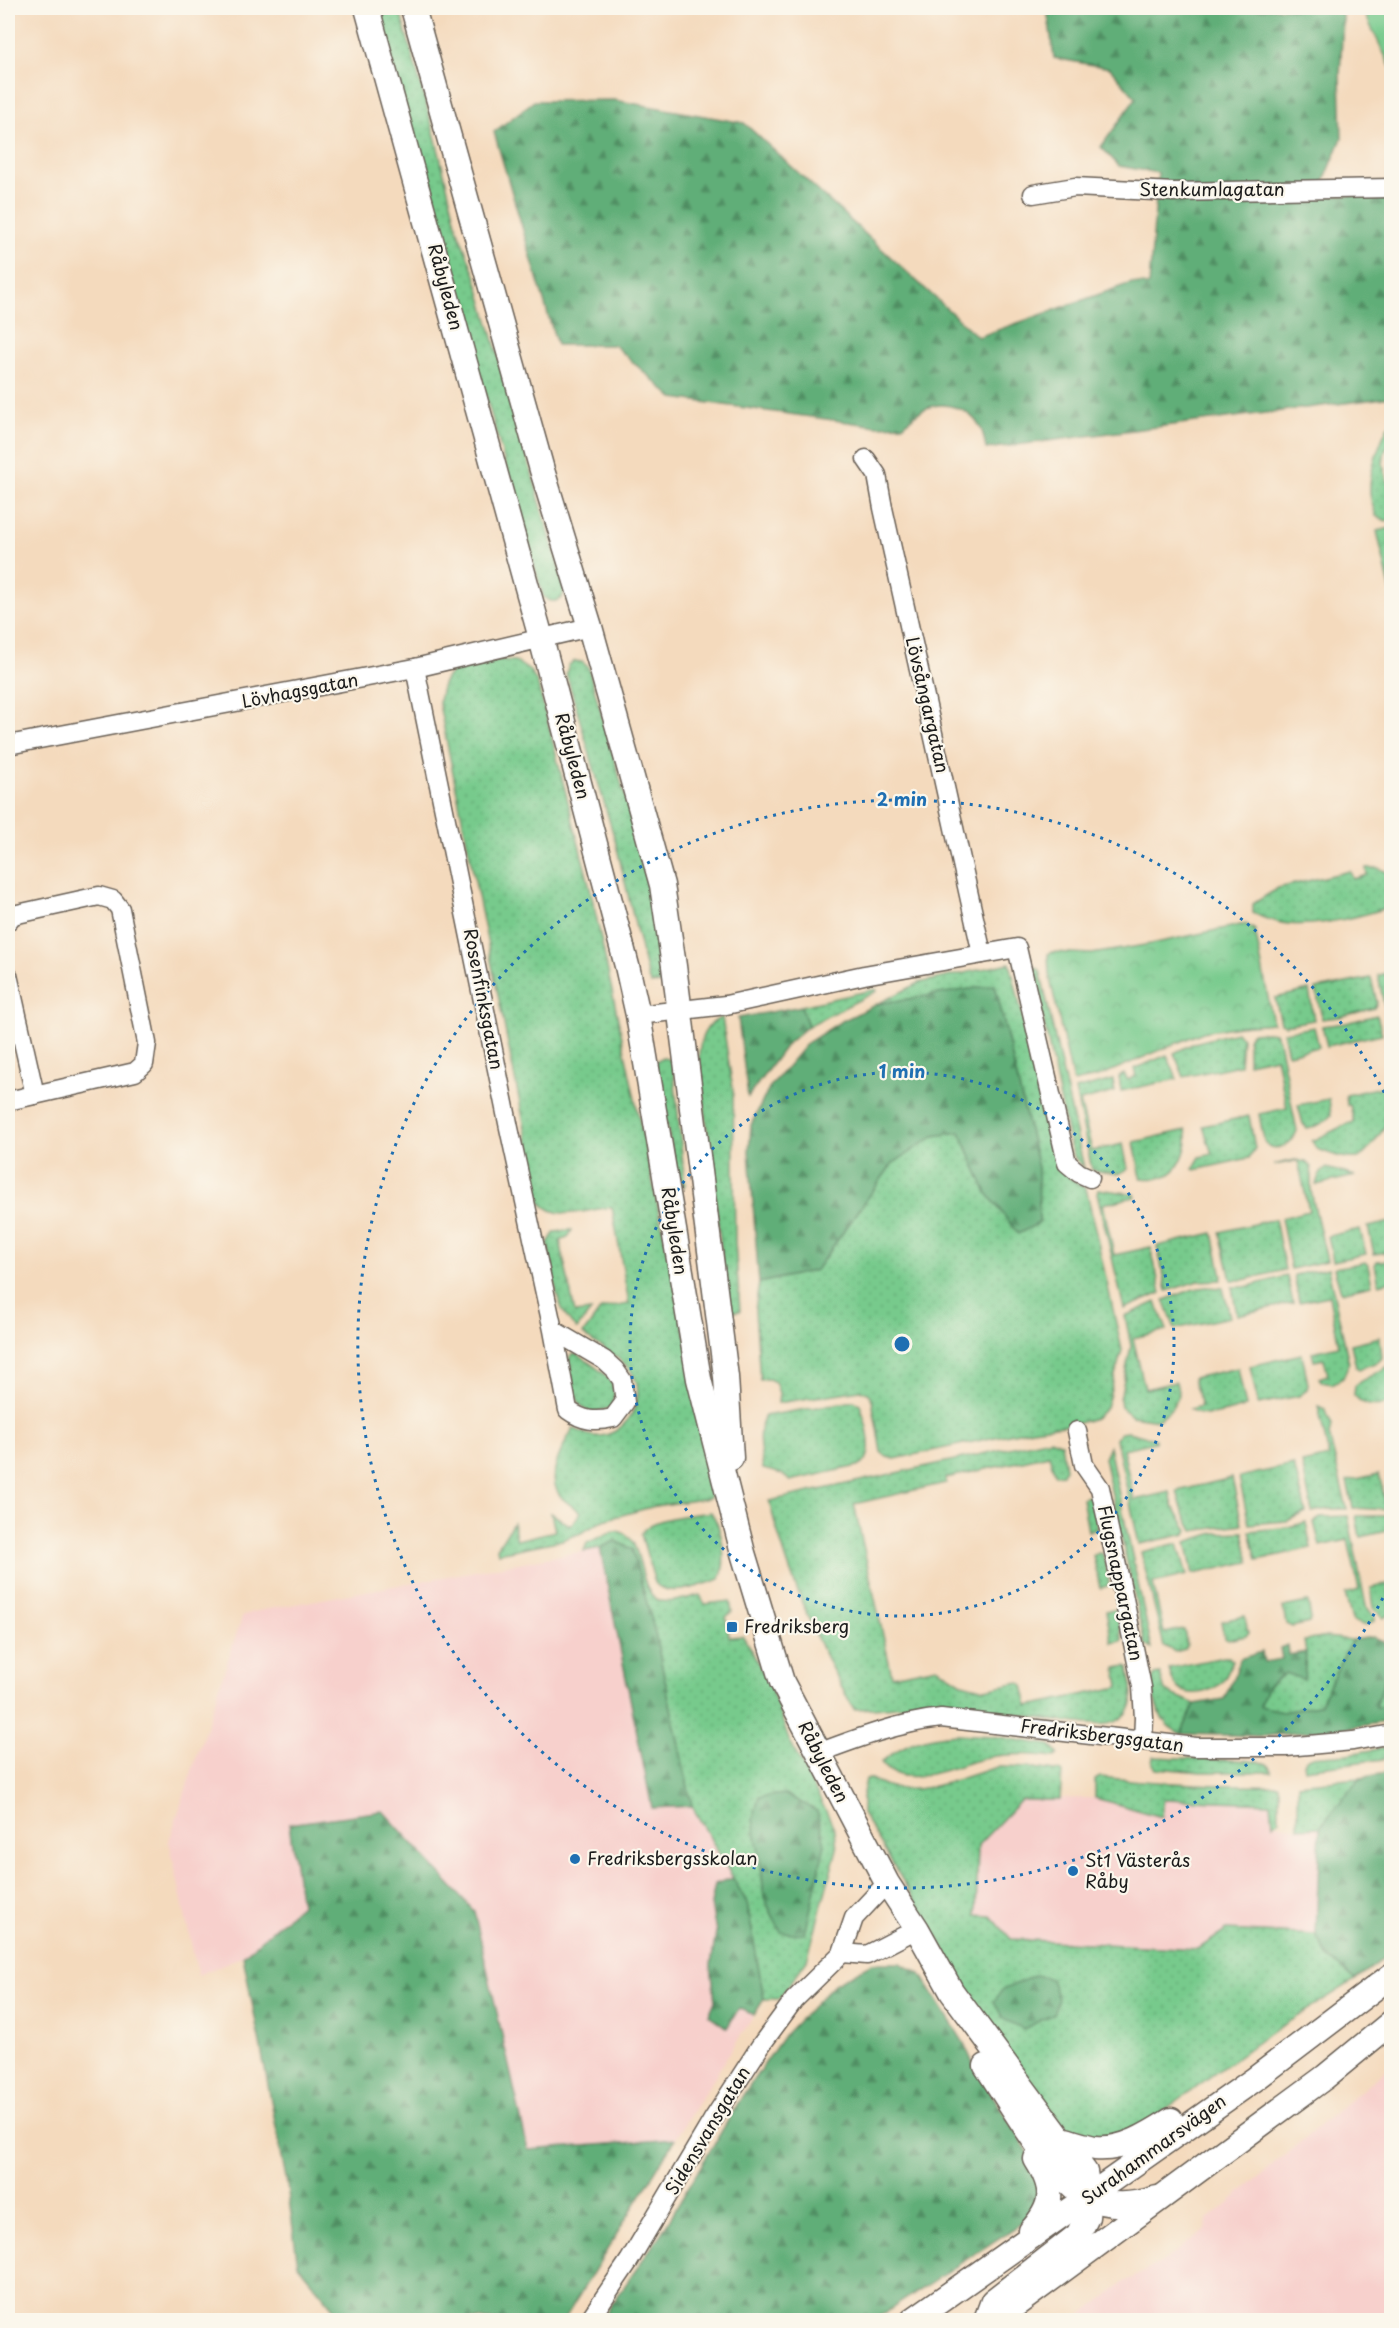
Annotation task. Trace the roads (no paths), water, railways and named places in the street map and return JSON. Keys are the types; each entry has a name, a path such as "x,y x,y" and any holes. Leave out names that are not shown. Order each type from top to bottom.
{"main road":[{"name":"Råbyleden","path":"367,8 541,638 638,1015 699,1379 743,1553 782,1682 886,1883 917,1929 952,1992"},
{"name":"Råbyleden","path":"413,8 539,459 590,627 662,885 726,1377 735,1515"},
{"name":"Surahammarsvägen","path":"913,2320 1089,2198 1392,1975"},
{"path":"952,1992 954,2016 1062,2178 1089,2198 1119,2205 1139,2204 1167,2195"},
{"path":"952,1992 1085,2172 1089,2198 1087,2217 1078,2235 993,2301 986,2320"},
{"path":"994,2320 1325,2077 1392,2022"},
{"path":"1058,2138 1096,2148 1120,2146 1150,2134 1188,2109 1209,2111"},
{"path":"1013,2251 1048,2210 1047,2176 1022,2135 1022,2120"}],"street":[{"name":"Stenkumlagatan","path":"1033,194 1075,188 1174,192 1392,188"},
{"name":"Lövsångargatan","path":"866,459 877,475 982,954"},
{"name":"Lövhagsgatan","path":"8,745 415,668 590,627"},
{"name":"Rosenfinksgatan","path":"415,668 568,1410 579,1418 596,1422 613,1418 625,1402 622,1380 604,1360 553,1330"},
{"path":"8,921 13,915 99,896 112,900 120,909 147,1043 144,1064 135,1072 8,1101"},
{"path":"638,1015 726,1005 864,975 1017,948 1066,1163 1090,1178"},
{"path":"8,975 35,1095"},
{"name":"Flugsnappargatan","path":"1077,1431 1084,1465 1100,1488 1123,1594 1142,1688 1143,1740"},
{"name":"Fredriksbergsgatan","path":"818,1753 876,1731 921,1720 941,1718 1196,1747 1286,1747 1353,1741 1392,1734"},
{"name":"Sidensvansgatan","path":"589,2320 629,2261 760,2045 794,2000 842,1953 854,1918 886,1883"},
{"path":"842,1953 867,1955 917,1929"}],"place":[{"name":"Fredriksberg","path":"732,1627"},
{"name":"Fredriksbergsskolan","path":"575,1859"},
{"name":"St1 Västerås Råby","path":"1073,1871"}]}
